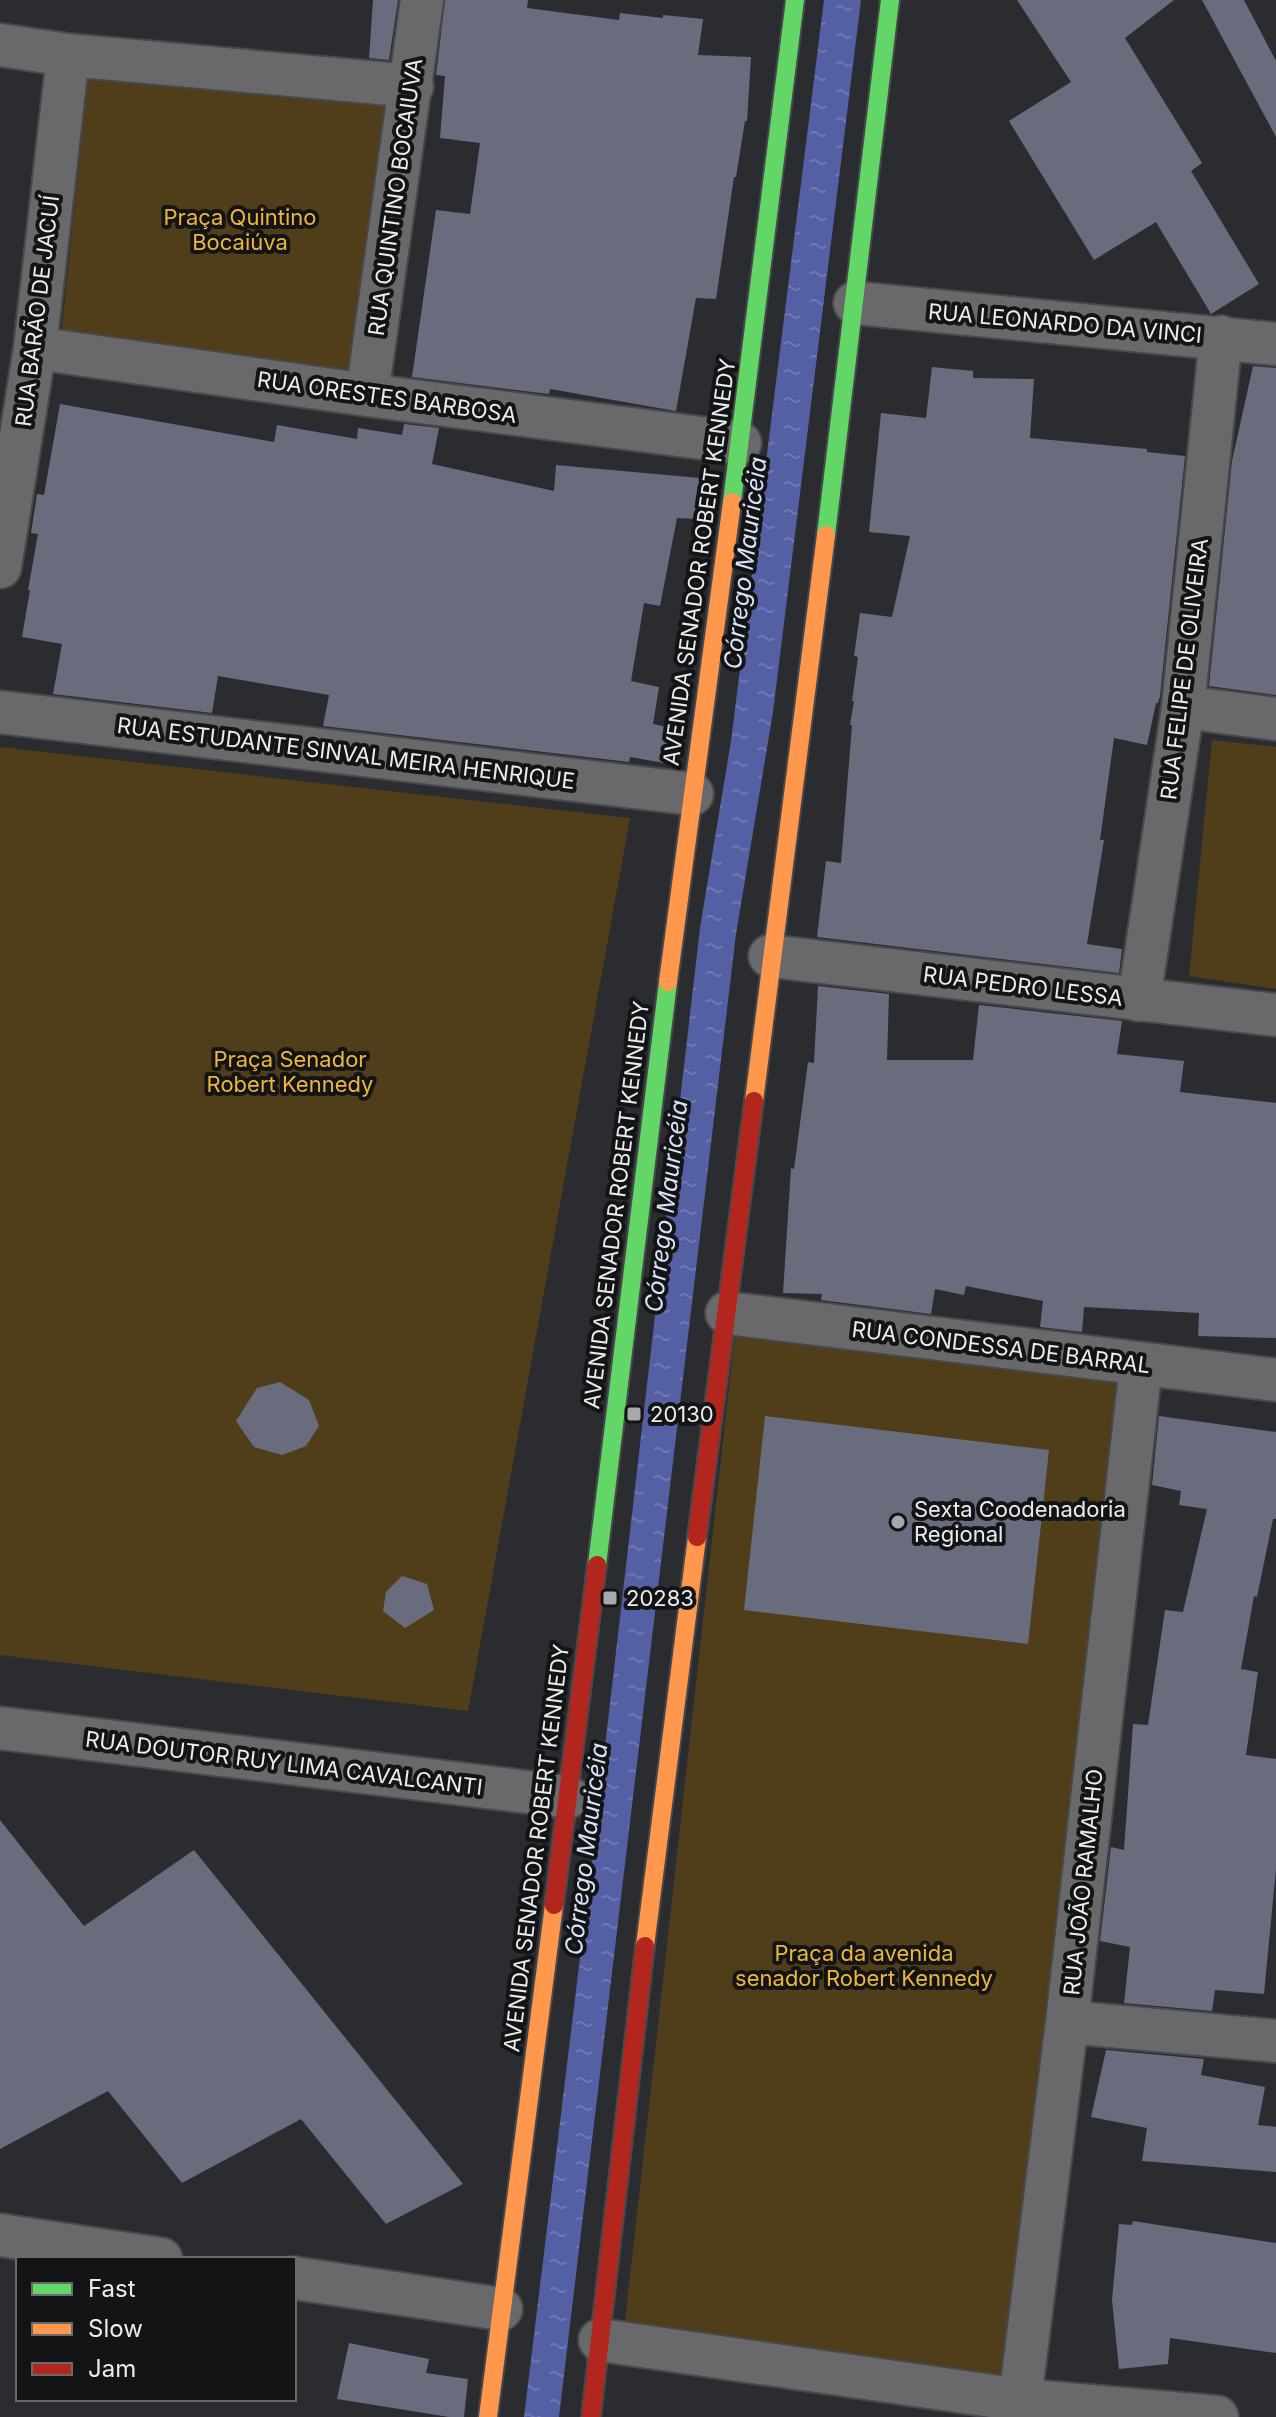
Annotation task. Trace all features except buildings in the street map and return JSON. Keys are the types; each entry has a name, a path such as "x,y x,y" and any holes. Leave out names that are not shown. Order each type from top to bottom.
{"street":[{"name":"RUA QUINTINO BOCAIUVA","path":"367,395 422,0"},
{"name":"AVENIDA SENADOR ROBERT KENNEDY","path":"488,2417 795,0"},
{"path":"591,2417 663,1794 855,303 890,0"},
{"path":"0,45 68,55 412,86"},
{"name":"RUA BARÃO DE JACUÍ","path":"0,567 35,348 68,55"},
{"name":"RUA LEONARDO DA VINCI","path":"855,303 1276,344"},
{"name":"RUA FELIPE DE OLIVEIRA","path":"1139,1000 1183,707 1221,337"},
{"name":"RUA ORESTES BARBOSA","path":"35,348 740,443"},
{"path":"1183,707 1276,719"},
{"name":"RUA ESTUDANTE SINVAL MEIRA HENRIQUE","path":"0,712 692,794"},
{"name":"RUA PEDRO LESSA","path":"770,956 1276,1015"},
{"name":"RUA CONDESSA DE BARRAL","path":"727,1313 1276,1380"},
{"name":"RUA JOÃO RAMALHO","path":"1020,2400 1067,2022 1141,1365"},
{"name":"RUA DOUTOR RUY LIMA CAVALCANTI","path":"0,1728 568,1797"},
{"path":"1067,2022 1276,2041"},
{"path":"0,2235 148,2257"},
{"path":"296,2278 501,2309"},
{"path":"600,2340 1020,2400 1217,2417"}],"green space":[{"name":"Praça Quintino Bocaiúva","path":"89,65 407,99 371,397 59,355"},
{"path":"1212,740 1276,747 1276,989 1189,976"},
{"name":"Praça Senador Robert Kennedy","path":"0,747 630,818 468,1711 0,1655"},
{"name":"Praça da avenida senador Robert Kennedy","path":"735,1333 1127,1377 1011,2390 624,2330"}],"water":[{"path":"824,0 861,0 773,712 736,934 559,2417 524,2417 700,928 731,741"}],"traffic: fast":[{"path":"732,502 795,0"},
{"path":"826,535 890,0"},
{"path":"597,1565 668,982"}],"traffic: slow":[{"path":"668,982 732,502"},
{"path":"754,1101 826,535"},
{"path":"645,1946 697,1537"},
{"path":"488,2417 554,1905"}],"traffic: jam":[{"path":"697,1537 754,1101"},
{"path":"554,1905 597,1565"},
{"path":"591,2417 645,1946"}],"place":[{"name":"20130","path":"634,1414"},
{"name":"Sexta Coodenadoria Regional","path":"898,1522"},
{"name":"20283","path":"610,1598"}],"water label":[{"name":"Córrego Mauricéia","path":"745,563"},
{"name":"Córrego Mauricéia","path":"666,1206"},
{"name":"Córrego Mauricéia","path":"586,1849"}]}
